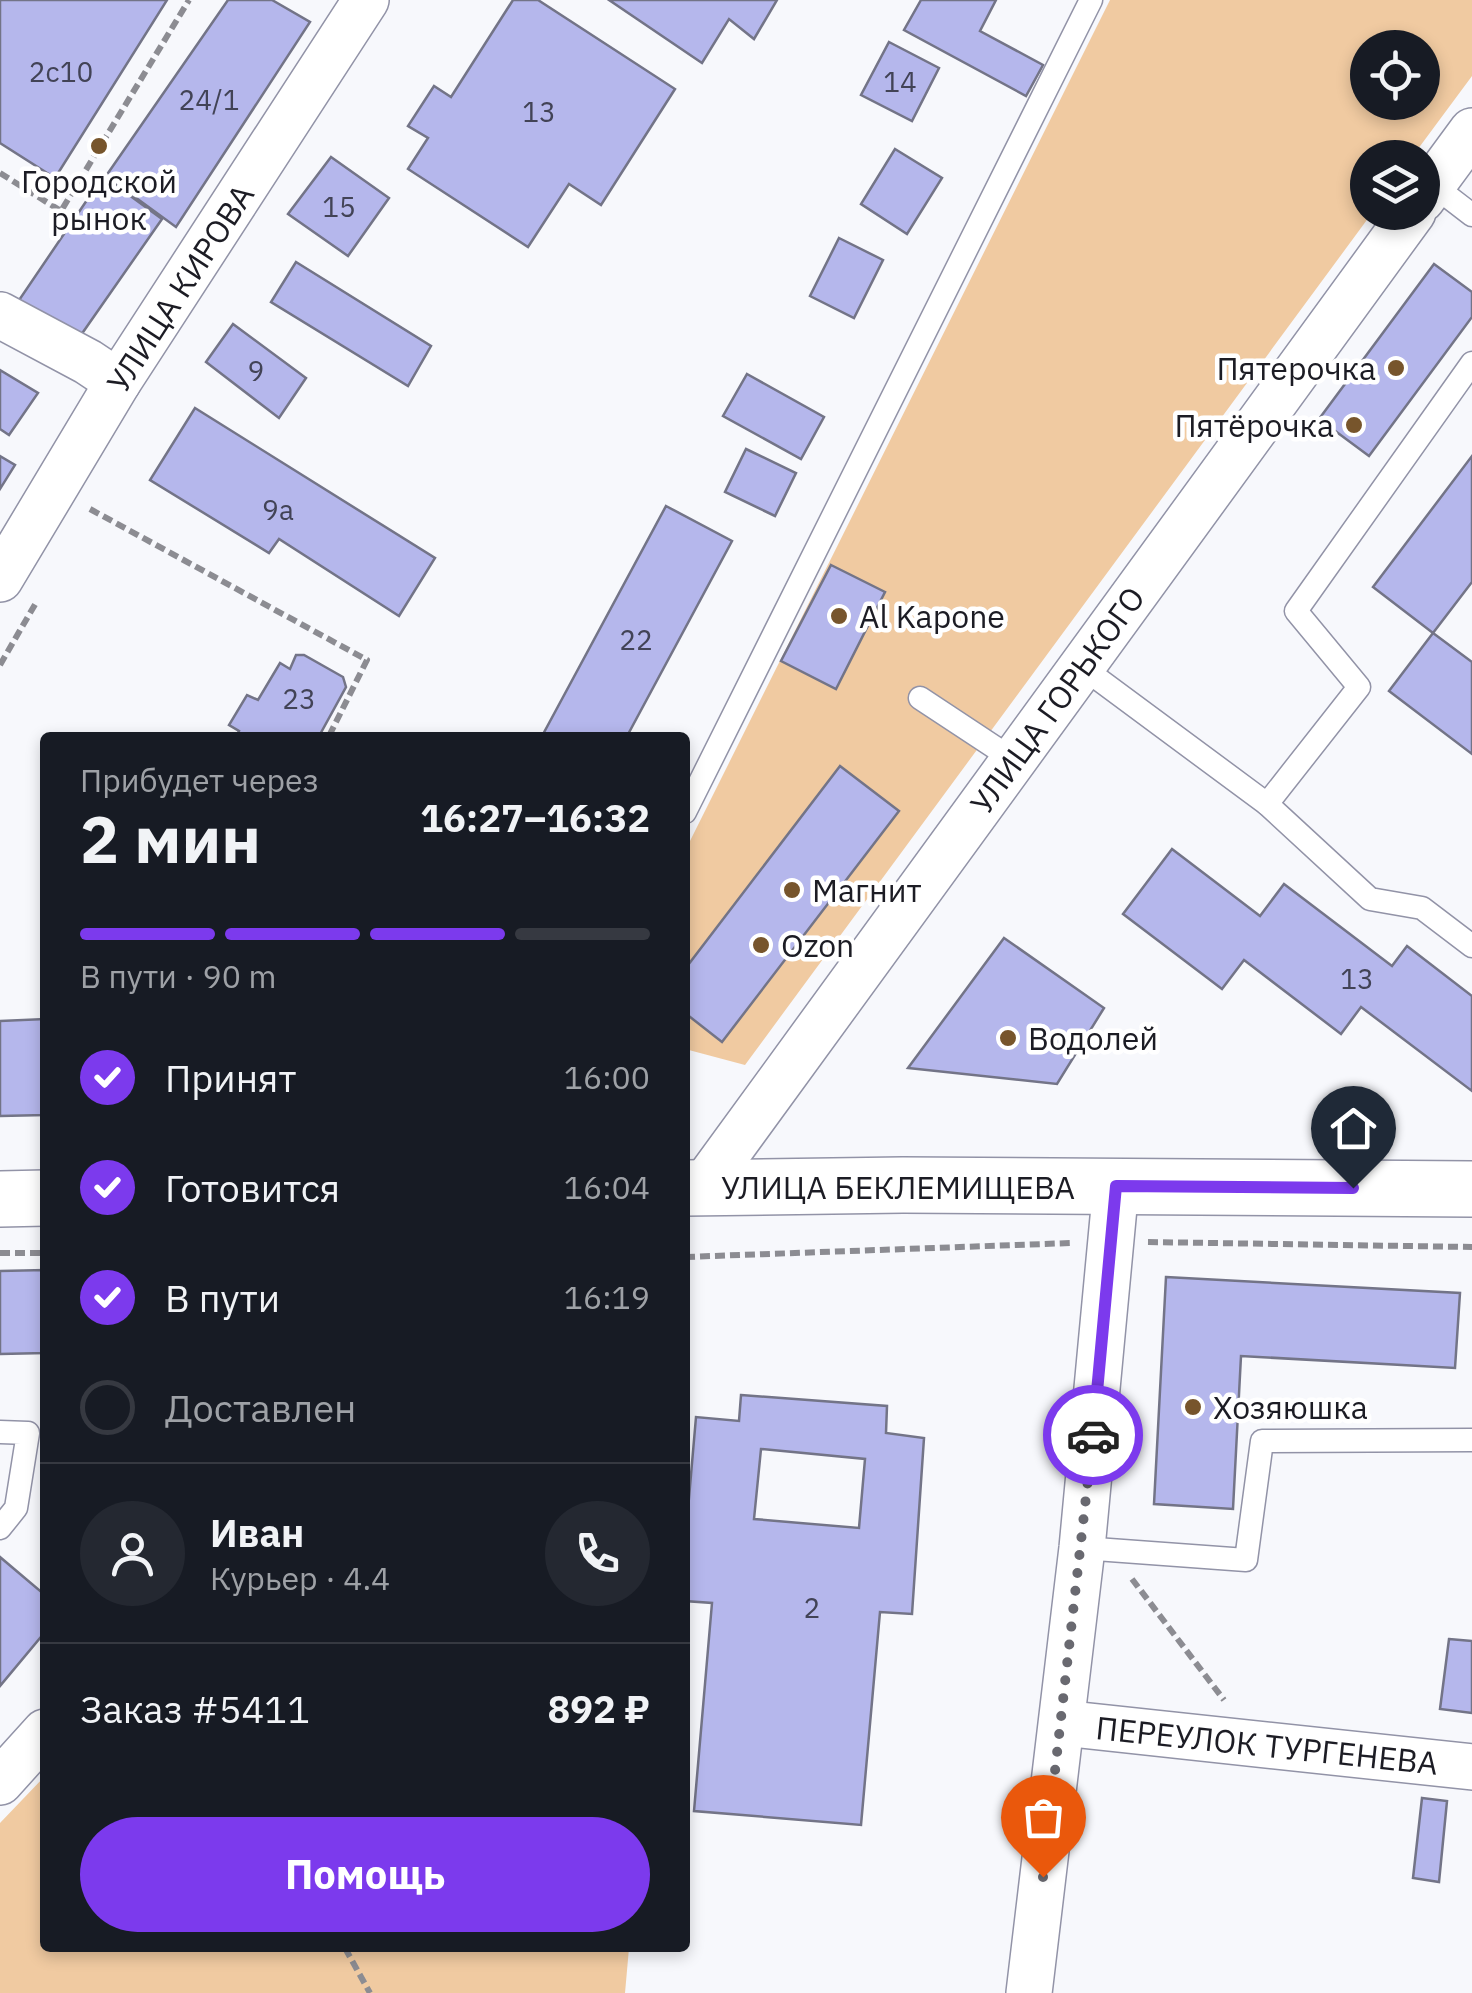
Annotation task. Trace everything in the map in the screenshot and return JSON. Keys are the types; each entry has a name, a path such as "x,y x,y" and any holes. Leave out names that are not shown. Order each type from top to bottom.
{"main road":[{"name":"УЛИЦА БЕКЛЕМИЩЕВА","path":"694,1188 903,1184 1472,1189"},
{"path":"0,1199 40,1198"}],"street":[{"name":"УЛИЦА КИРОВА","path":"0,580 118,382 366,0"},
{"name":"УЛИЦА ГОРЬКОГО","path":"1440,175 1472,131"},
{"name":"УЛИЦА ГОРЬКОГО","path":"694,1188 1014,760 1399,230"},
{"path":"0,315 118,382"},
{"path":"1029,1993 1062,1723 1096,1550 1116,1186"},
{"name":"ПЕРЕУЛОК ТУРГЕНЕВА","path":"1062,1723 1472,1767"},
{"path":"0,1782 40,1738"}],"lane":[{"path":"690,802 1092,0"},
{"path":"1440,205 1472,215"},
{"path":"1267,804 1359,687 1296,611 1472,363"},
{"path":"1082,667 1267,804 1370,899 1422,908 1472,946"},
{"path":"920,698 1014,760"},
{"path":"0,1432 28,1433 16,1508 0,1528"},
{"path":"1096,1550 1246,1560 1262,1441 1472,1440"}],"path":[{"path":"0,173 61,211 189,0"},
{"path":"90,509 366,660 331,732"},
{"path":"0,1253 40,1253"},
{"path":"1096,1550 1258,1745"},
{"path":"347,1952 370,1993"}],"shaded area":[{"path":"1110,0 1472,0 1472,76 1440,119 1440,30 1350,30 1350,120 1439,120 1425,140 1350,140 1350,230 1359,230 745,1065 690,1050 690,841"},
{"path":"40,1781 40,1952 629,1952 625,1993 0,1993 0,1823"}],"building":[{"path":"0,0 167,0 55,178 0,143"},
{"path":"228,0 272,0 310,22 176,227 106,176"},
{"path":"513,0 538,0 675,89 601,205 569,184 528,247 408,169 428,138 408,126 434,86 451,97"},
{"path":"609,0 777,0 754,39 729,19 702,63"},
{"path":"921,0 996,0 980,31 1043,65 1026,96 904,30"},
{"path":"889,42 939,68 912,121 861,95"},
{"path":"895,149 942,178 907,234 861,204"},
{"path":"331,157 389,198 348,256 288,214"},
{"path":"102,178 162,219 74,345 13,309"},
{"path":"839,238 883,260 854,318 810,296"},
{"path":"296,262 431,346 408,386 271,302"},
{"name":"Пятерочка","path":"1434,264 1472,292 1472,317 1369,456 1319,419"},
{"path":"233,324 306,378 279,418 206,362"},
{"path":"0,370 38,393 9,435 0,429"},
{"path":"747,374 824,417 801,459 723,416"},
{"path":"195,408 435,558 399,616 279,539 269,553 150,480"},
{"path":"746,449 796,473 775,516 725,492"},
{"path":"0,456 15,465 0,489"},
{"path":"1472,456 1472,582 1433,633 1373,587"},
{"path":"666,506 732,541 629,732 544,732"},
{"name":"Al Kapone","path":"831,565 885,592 836,689 781,661"},
{"path":"1433,633 1472,662 1472,754 1389,691"},
{"path":"296,655 304,655 343,677 346,687 321,732 238,732 229,725 247,695 258,700 280,663 290,669"},
{"name":"Магнит","path":"840,766 899,811 722,1042 690,1017 690,962"},
{"path":"1172,849 1260,916 1284,884 1392,966 1407,946 1472,996 1472,1091 1361,1007 1341,1034 1244,960 1222,989 1123,914"},
{"name":"Водолей","path":"1004,938 1104,1008 1057,1084 908,1068"},
{"path":"40,1019 40,1115 0,1116 0,1021"},
{"path":"40,1270 40,1353 0,1354 0,1271"},
{"path":"1166,1277 1460,1293 1455,1368 1241,1356 1233,1509 1154,1504"},
{"path":"741,1395 887,1406 886,1433 924,1438 912,1614 880,1612 861,1825 694,1811 712,1603 690,1601 690,1486 696,1417 739,1421","holes":["761,1449 865,1459 859,1528 754,1519"]},
{"path":"0,1557 40,1591 40,1638 0,1686"},
{"path":"1449,1639 1472,1641 1472,1713 1440,1709"},
{"path":"1422,1798 1447,1801 1439,1882 1413,1878"}],"way so far":[{"path":"1043,1877 1093,1435"}],"place":[{"name":"Городской рынок","path":"99,146"},
{"name":"Пятерочка","path":"1396,368"},
{"name":"Пятёрочка","path":"1354,425"},
{"name":"Al Kapone","path":"839,616"},
{"name":"Магнит","path":"792,890"},
{"name":"Ozon","path":"761,945"},
{"name":"Водолей","path":"1008,1038"},
{"name":"Хозяюшка","path":"1193,1407"}],"route":[{"path":"1093,1435 1116,1186 1353,1188"}]}
